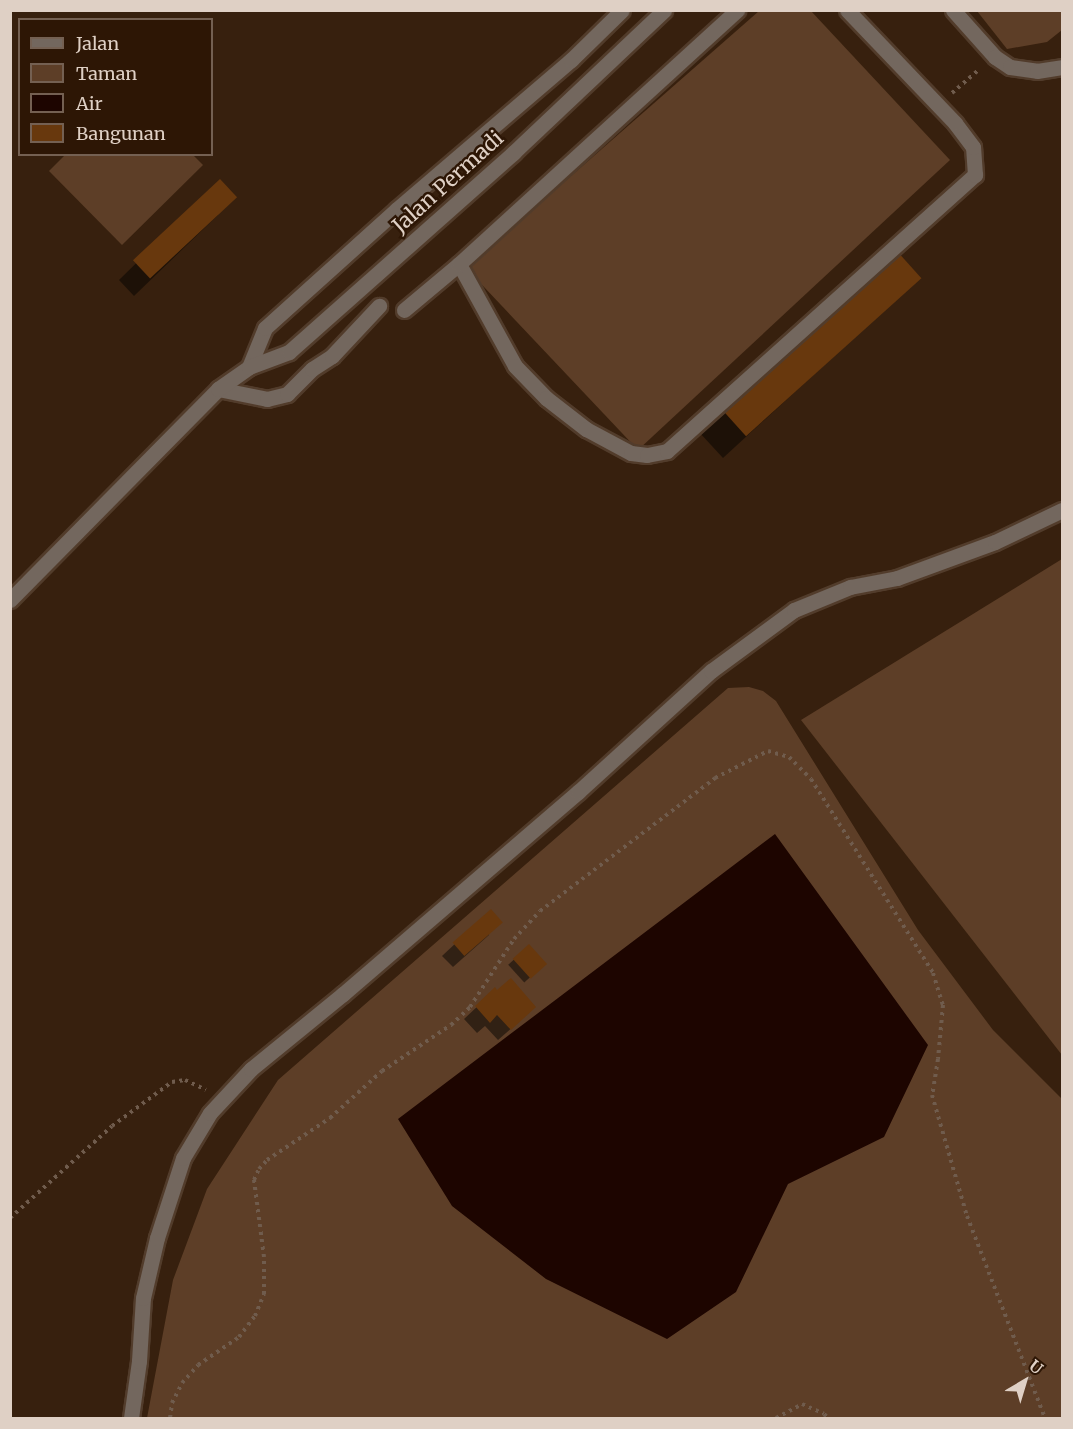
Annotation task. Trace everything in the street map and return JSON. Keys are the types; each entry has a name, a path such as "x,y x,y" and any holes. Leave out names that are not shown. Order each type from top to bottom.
{"street":[{"name":"Jalan Permadi","path":"249,367 265,328 397,209 571,60 622,10"},
{"name":"Jalan Permadi","path":"10,600 218,389 249,367 289,352 513,153 664,10"},
{"path":"404,310 459,264 737,10"},
{"path":"459,264 515,366 546,398 586,429 631,453 647,455 667,451 975,175 973,147 938,105 847,10"},
{"path":"953,10 995,57 1010,67 1037,71 1062,67"},
{"path":"218,389 267,399 287,394 312,369 332,356 379,306"},
{"path":"131,1419 139,1361 143,1298 156,1238 183,1158 210,1113 251,1069 343,994 560,807 711,671 794,610 850,587 897,579 995,542 1062,510"}],"path":[{"path":"938,105 995,57"},
{"path":"170,1419 172,1403 182,1383 198,1365 239,1336 255,1316 264,1294 264,1257 254,1180 259,1169 267,1160 330,1118 382,1071 452,1025 470,1007 514,939 540,911 715,778 768,751 789,757 812,779 933,973 944,1005 939,1059 932,1095 967,1216 1046,1419"},
{"path":"10,1218 112,1126 172,1082 185,1080 197,1084 220,1103"},
{"path":"776,1419 802,1404 824,1413 828,1419"}],"green space":[{"path":"759,11 811,11 950,160 638,450 466,268"},
{"path":"977,11 1062,11 1062,30 1047,42 1007,49"},
{"path":"64,156 194,156 203,165 122,245 49,171"},
{"path":"1062,559 1062,1055 801,720"},
{"path":"749,687 763,691 776,701 918,930 993,1030 1062,1099 1062,1418 147,1418 173,1280 207,1189 278,1080 728,688"}],"water":[{"path":"775,834 928,1045 884,1137 788,1184 736,1292 667,1339 546,1279 452,1206 398,1119"}],"building":[{"path":"220,179 237,197 150,278 133,260"},
{"path":"896,250 921,278 746,436 721,408"},
{"path":"491,909 503,923 464,956 453,942"},
{"path":"529,944 547,964 531,979 513,959"},
{"path":"511,978 536,1007 511,1030 497,1015 490,1023 475,1006 495,987 497,990"}]}
